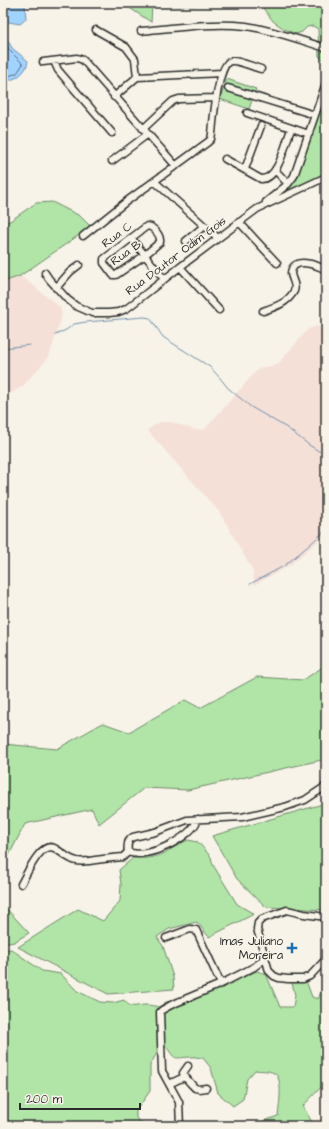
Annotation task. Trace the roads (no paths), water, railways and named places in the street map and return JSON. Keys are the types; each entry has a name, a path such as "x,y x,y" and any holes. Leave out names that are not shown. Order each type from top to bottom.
{"street":[{"path":"141,31 210,25 245,26 268,31 326,48"},
{"path":"96,30 126,47 135,59 137,77"},
{"path":"43,62 78,58 81,59 176,166"},
{"path":"54,61 58,70 112,133"},
{"path":"83,236 154,181 200,149 211,138 216,98 222,73 226,64 231,61 261,69"},
{"path":"114,97 137,77 222,73"},
{"path":"257,210 288,184 294,176 326,83"},
{"path":"228,88 315,114"},
{"path":"143,129 173,101 179,99 216,98"},
{"path":"247,113 309,134"},
{"path":"245,170 261,126"},
{"path":"225,158 261,179 267,178 276,171 290,132"},
{"path":"112,161 148,134"},
{"path":"276,171 288,184"},
{"name":"Rua Doutor Odim Gois","path":"45,273 66,299 85,311 109,313 126,309 239,222 257,210 326,177"},
{"path":"154,181 218,238"},
{"path":"239,222 277,262"},
{"name":"Rua C","path":"104,263 104,259 106,257 147,226 153,228 160,239"},
{"path":"186,241 204,226"},
{"path":"131,238 164,279"},
{"name":"Rua B","path":"104,263 114,276 145,255 160,242 160,239"},
{"path":"263,311 283,303 293,293 295,285 291,276 291,271 298,264 304,263 321,267 326,270"},
{"path":"56,288 70,272 79,265"},
{"path":"180,267 219,310"},
{"path":"21,884 32,864 44,848 55,848 69,858 82,862 110,858 123,858 128,852 127,844 130,838 155,832 187,820 242,817 286,807 305,800 326,786"},
{"path":"128,852 132,854 156,851 173,843 187,833 197,823 198,819"},
{"path":"269,971 257,929 258,923 262,918 287,910 326,917"},
{"path":"166,938 190,929 196,930 221,984"},
{"path":"180,1126 179,1102 162,1071 160,1028 161,1011 221,984 254,967 262,961 264,955"},
{"path":"254,967 264,967 274,976 279,978 303,979 310,976 326,959"},
{"path":"184,1077 183,1073 188,1066"},
{"path":"170,1084 184,1077"},
{"path":"184,1077 195,1088 206,1088"}],"water":[{"path":"3,3 27,3 25,6 26,19 20,24 3,21"},
{"path":"3,33 12,48 28,61 27,66 19,76 12,80 3,82"}],"waterway":[{"path":"55,335 74,324 144,317 150,318 163,337 210,367 228,388 251,407 287,428 322,453"},
{"path":"3,348 30,345"},
{"path":"250,584 284,566 326,530"}],"place":[{"name":"Imas Juliano Moreira","path":"292,948"}]}
